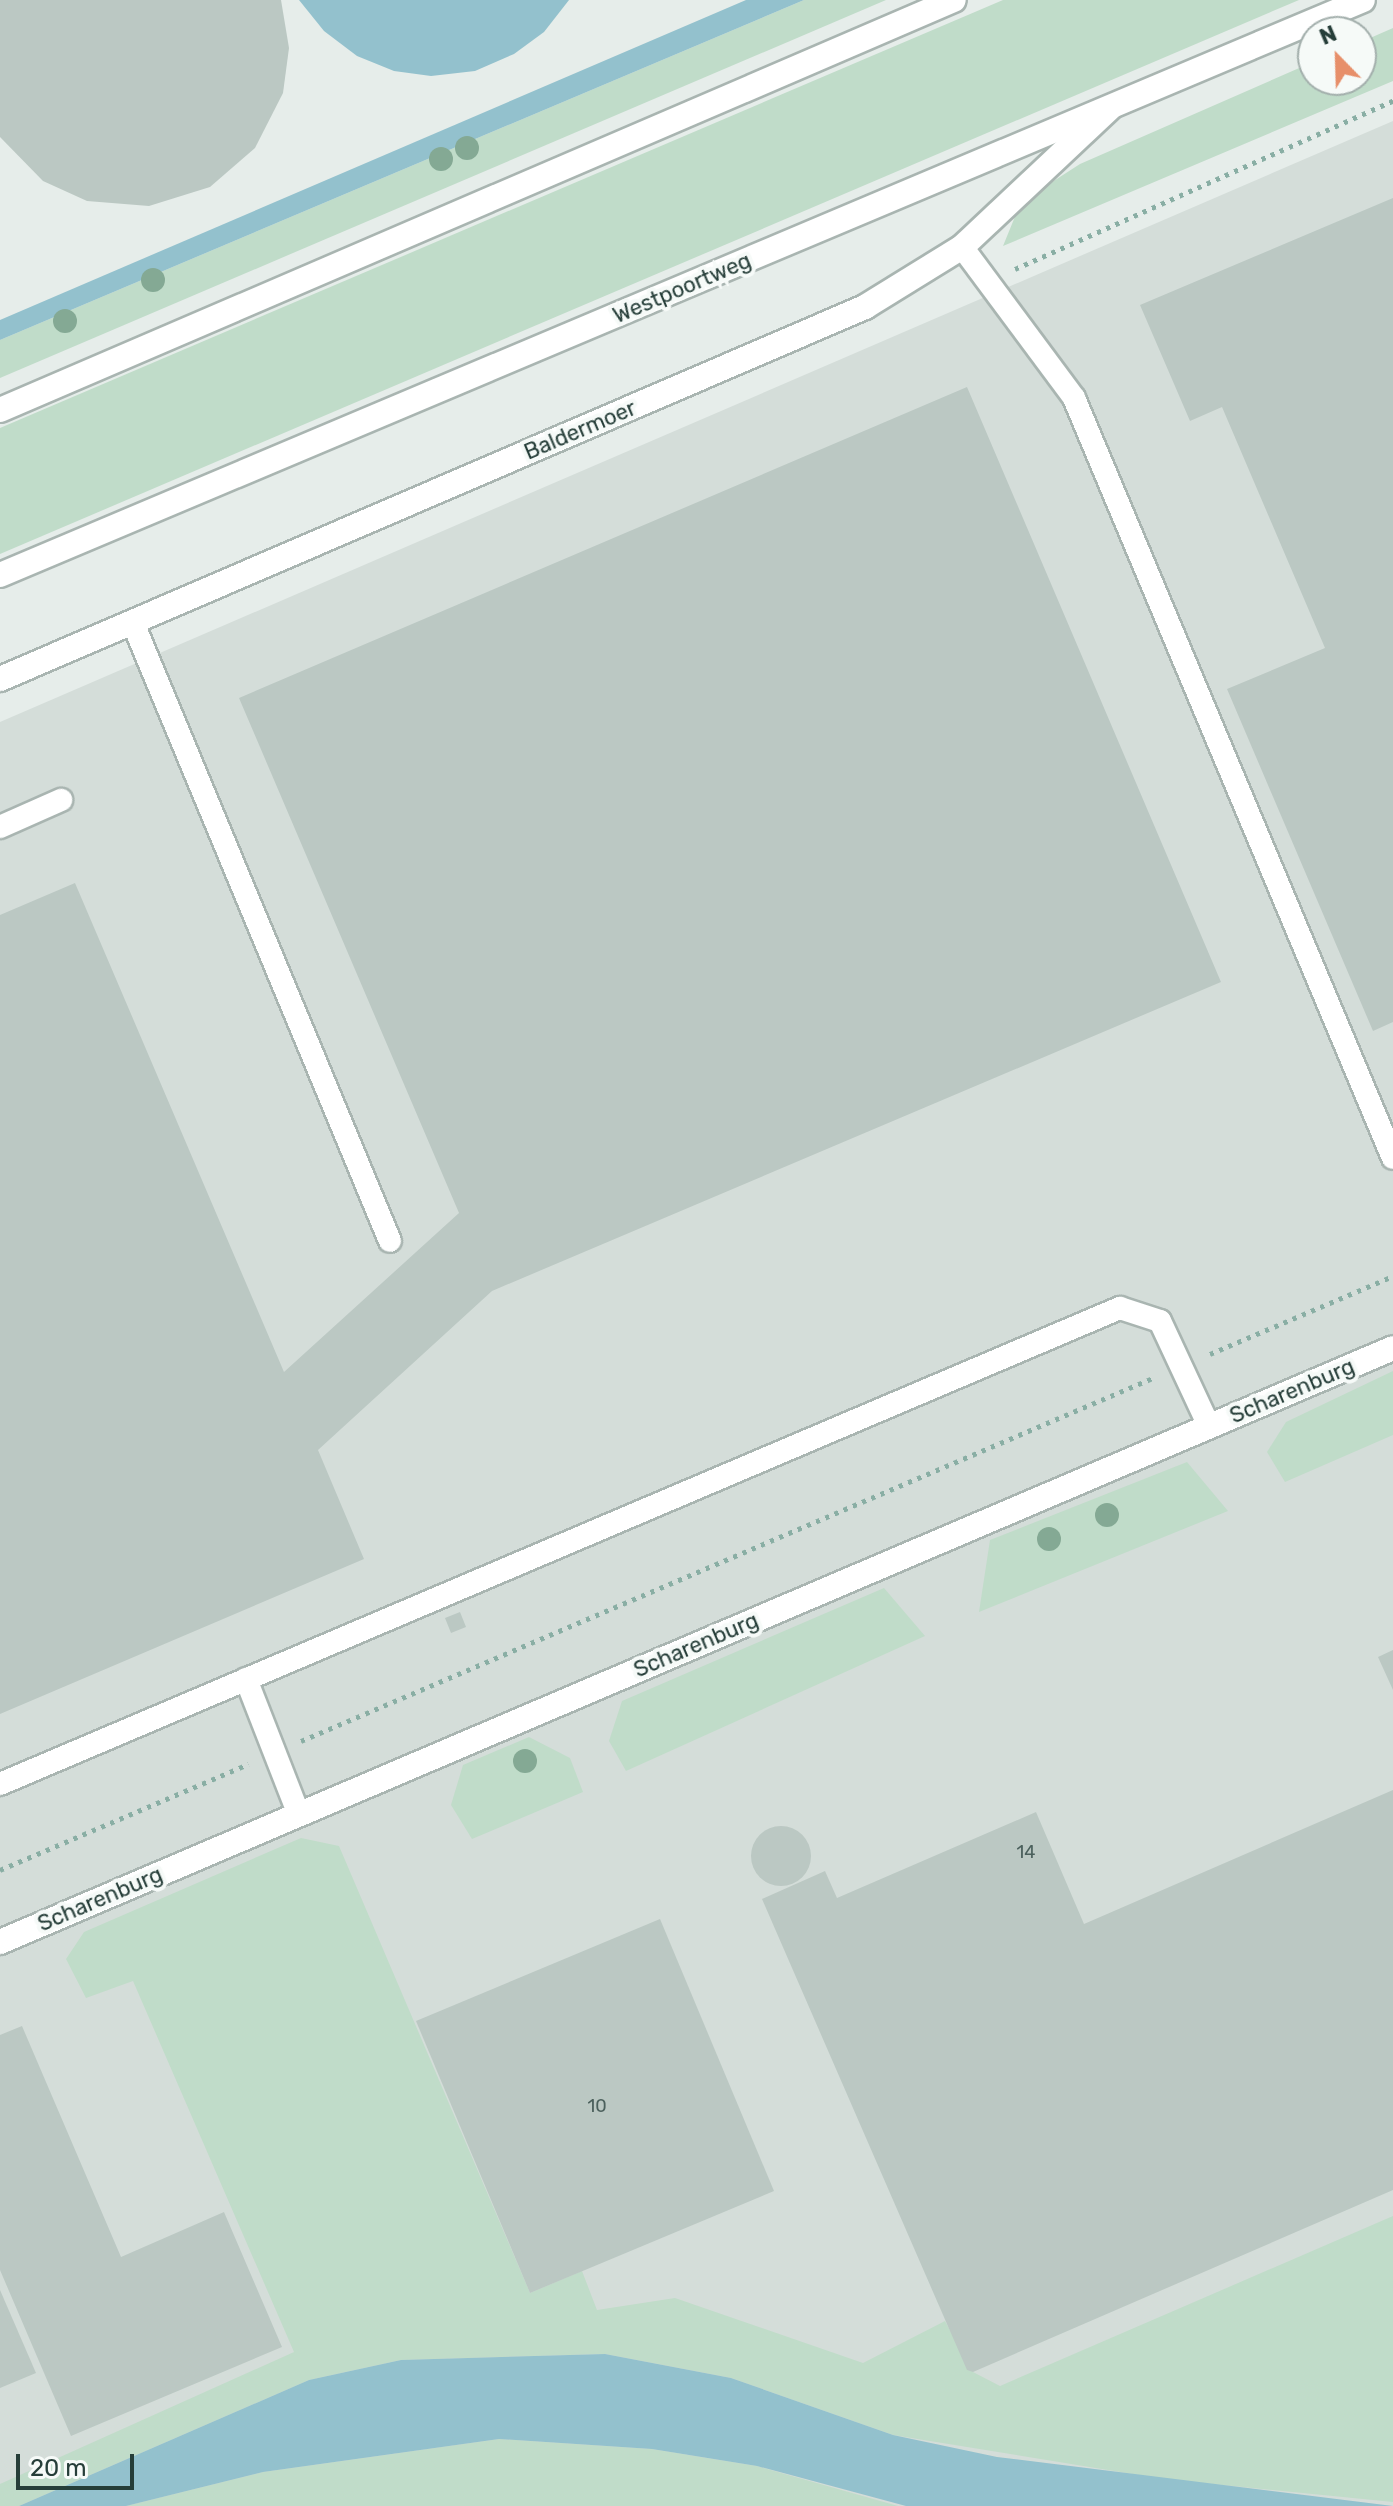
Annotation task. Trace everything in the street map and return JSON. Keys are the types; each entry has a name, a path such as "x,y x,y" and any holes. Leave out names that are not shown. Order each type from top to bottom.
{"street":[{"path":"0,410 954,0"},
{"name":"Westpoortweg","path":"0,575 1363,0"},
{"name":"Baldermoer","path":"0,679 865,307 962,247 1112,105"},
{"name":"Scharenburg","path":"0,1942 1393,1348"}],"lane":[{"path":"962,247 1074,398 1393,1158"},
{"path":"133,623 390,1241"},
{"path":"0,827 61,800"},
{"path":"0,1784 1120,1308 1160,1321 1209,1426"},
{"path":"246,1679 278,1751 299,1815"}],"path":[{"path":"0,1870 1393,1276"}],"shaded area":[{"path":"1393,121 1393,2506 0,2506 0,722"}],"green space":[{"path":"804,0 886,0 0,378 0,340"},
{"path":"1003,0 1299,0 0,554 0,428"},
{"path":"1393,28 1393,81 1377,88 1377,35"},
{"path":"1297,69 1297,96 1358,96 1003,246 1021,202 1080,164"},
{"path":"1393,1371 1393,1435 1285,1482 1267,1452 1286,1422"},
{"path":"1187,1462 1228,1511 979,1612 990,1540"},
{"path":"884,1588 925,1636 626,1771 609,1741 622,1701"},
{"path":"529,1737 570,1758 583,1792 472,1839 451,1805 463,1765"},
{"path":"301,1838 339,1846 530,2293 582,2271 597,2310 675,2298 863,2363 945,2321 973,2372 1000,2386 1393,2216 1393,2502 1163,2479 893,2435 731,2378 605,2354 401,2360 309,2380 19,2506 0,2506 0,2484 294,2352 133,1981 86,1998 66,1959 84,1932"},
{"path":"499,2439 652,2449 757,2466 898,2506 126,2506 263,2472"}],"water":[{"path":"299,0 569,0 544,32 514,54 475,71 431,76 394,71 357,56 324,31"},
{"path":"746,0 804,0 0,340 0,320"},
{"path":"605,2354 731,2378 893,2435 997,2457 1393,2506 906,2506 757,2466 652,2449 499,2439 263,2472 126,2506 19,2506 309,2380 401,2360"}],"building":[{"path":"0,0 281,0 289,48 283,93 255,148 210,187 149,206 87,201 43,181 0,137"},
{"path":"1393,198 1393,1022 1373,1031 1227,689 1325,648 1222,407 1190,421 1140,305"},
{"path":"967,387 1221,982 492,1291 318,1450 364,1559 0,1714 0,915 75,883 284,1372 459,1213 239,698"},
{"path":"460,1612 466,1627 451,1633 445,1618"},
{"path":"1393,1650 1393,1690 1378,1657"},
{"path":"1393,1790 1393,2190 973,2372 967,2370 762,1899 825,1871 837,1898 1036,1812 1084,1924"},
{"path":"781,1826 802,1835 811,1856 802,1877 781,1886 760,1877 751,1856 760,1835"},
{"path":"660,1919 774,2191 530,2293 416,2021"},
{"path":"22,2026 121,2257 224,2212 282,2347 71,2436 0,2270 0,2035"},
{"path":"0,2290 36,2373 0,2388"}]}
